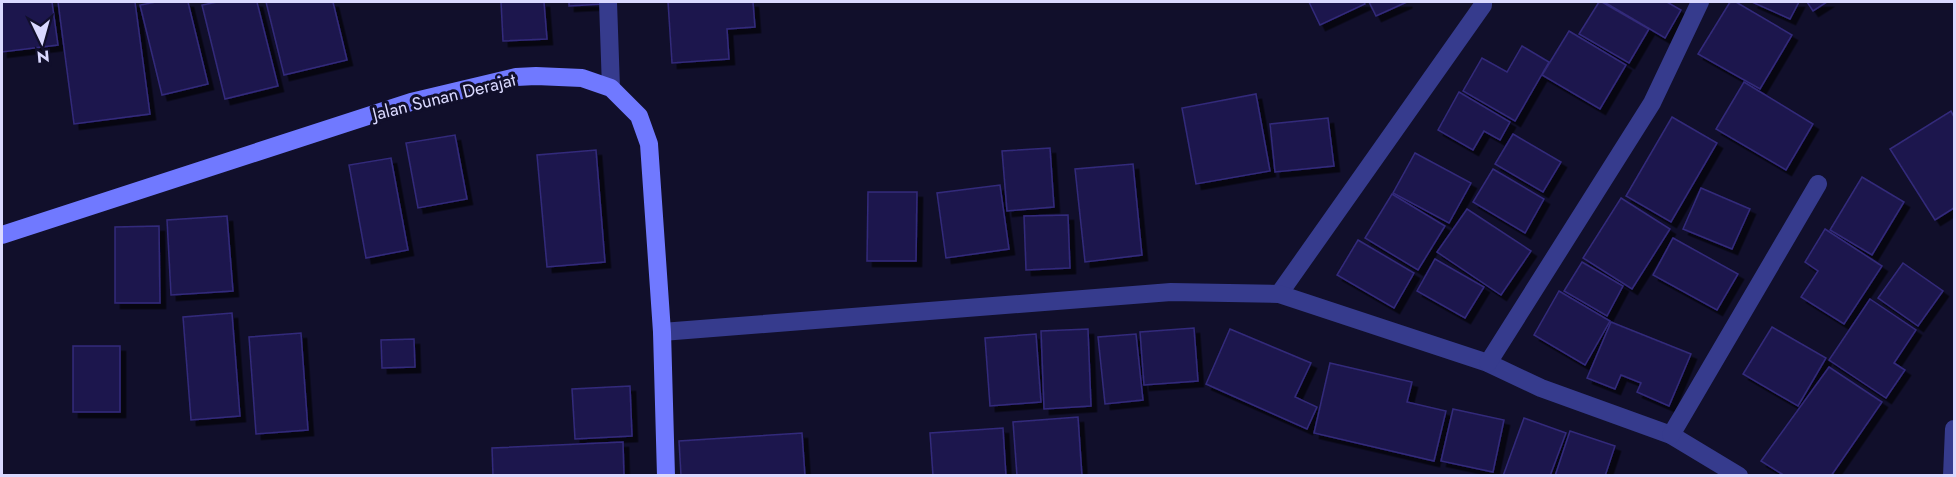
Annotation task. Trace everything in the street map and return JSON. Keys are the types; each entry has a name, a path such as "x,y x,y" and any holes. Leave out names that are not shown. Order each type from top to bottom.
{"street":[{"path":"608,2 611,88"},
{"path":"1279,294 1483,2"},
{"path":"1488,363 1652,103 1700,2"},
{"name":"Jalan Sunan Derajat","path":"2,235 411,102 516,77 582,78 611,88 639,116 649,144 662,332 666,476"},
{"path":"1671,435 1818,184"},
{"path":"662,332 1171,292 1279,294 1488,363 1541,388 1671,435 1739,476"},
{"path":"1952,476 1954,429"}],"building":[{"path":"2,2 52,2 58,45 2,52"},
{"path":"58,2 135,2 150,114 74,124"},
{"path":"156,2 188,2 208,84 162,95 140,5"},
{"path":"217,2 257,2 278,86 225,99 202,5"},
{"path":"266,2 333,2 347,60 284,75"},
{"path":"501,2 544,2 547,39 503,41"},
{"path":"569,2 604,2 604,4 569,6"},
{"path":"668,2 753,2 755,27 727,29 729,59 672,63"},
{"path":"1309,2 1364,2 1365,4 1320,25"},
{"path":"1369,2 1407,2 1376,16"},
{"path":"1599,2 1649,29 1629,63 1579,34"},
{"path":"1604,2 1667,2 1681,10 1665,38"},
{"path":"1730,2 1736,2 1792,35 1760,89 1698,54"},
{"path":"1752,2 1799,2 1790,19"},
{"path":"1807,2 1827,2 1813,11"},
{"path":"1569,31 1626,65 1600,109 1542,75"},
{"path":"1522,46 1549,62 1515,121 1463,91 1482,58 1507,72"},
{"path":"1744,82 1813,124 1786,170 1716,129"},
{"path":"1459,92 1510,122 1500,140 1484,131 1473,150 1438,130"},
{"path":"1256,94 1270,171 1196,184 1182,108"},
{"path":"1951,111 1954,117 1954,208 1935,220 1890,149"},
{"path":"1672,117 1717,143 1671,222 1626,196"},
{"path":"1328,118 1334,166 1275,172 1270,124"},
{"path":"1513,134 1561,162 1543,192 1495,164"},
{"path":"455,135 467,199 418,208 406,143"},
{"path":"1050,148 1054,207 1007,211 1002,151"},
{"path":"596,150 605,262 547,267 537,155"},
{"path":"1415,153 1471,183 1449,223 1393,193"},
{"path":"391,158 408,250 366,258 349,165"},
{"path":"1133,164 1142,255 1085,262 1075,169"},
{"path":"1493,169 1544,199 1525,233 1473,202"},
{"path":"1862,177 1904,202 1872,255 1830,230"},
{"path":"1000,185 1009,249 946,258 937,193"},
{"path":"1701,188 1750,209 1732,249 1683,229"},
{"path":"868,192 917,192 916,261 867,261"},
{"path":"1392,194 1445,226 1418,270 1365,238"},
{"path":"1621,198 1670,229 1632,289 1583,258"},
{"path":"1467,209 1531,251 1501,295 1437,252"},
{"path":"1068,215 1070,268 1026,270 1024,216"},
{"path":"227,216 233,291 171,295 167,220"},
{"path":"159,226 160,303 115,303 115,227"},
{"path":"1825,229 1882,266 1844,324 1801,297 1818,271 1805,262"},
{"path":"1673,238 1738,274 1717,310 1653,275"},
{"path":"1358,240 1414,273 1394,308 1337,275"},
{"path":"1435,259 1484,287 1465,318 1417,291"},
{"path":"1582,262 1623,286 1607,316 1564,291"},
{"path":"1903,263 1943,291 1918,326 1878,298"},
{"path":"1559,291 1610,321 1585,365 1534,335"},
{"path":"1870,299 1916,330 1894,363 1905,370 1886,398 1829,360"},
{"path":"232,313 240,416 191,420 183,317"},
{"path":"1611,322 1691,354 1669,406 1637,392 1641,383 1621,375 1615,389 1587,378"},
{"path":"1772,327 1826,358 1798,406 1743,374"},
{"path":"1194,328 1198,381 1144,385 1140,332"},
{"path":"1088,329 1091,406 1044,409 1041,331"},
{"path":"1230,329 1311,363 1295,397 1317,407 1307,429 1206,384"},
{"path":"301,333 308,430 256,434 249,337"},
{"path":"1036,334 1041,402 990,406 985,338"},
{"path":"1136,334 1143,400 1105,404 1098,337"},
{"path":"414,339 415,367 382,368 381,340"},
{"path":"73,346 120,346 120,412 73,412"},
{"path":"1330,363 1412,382 1407,402 1446,411 1434,461 1314,433"},
{"path":"1829,367 1882,402 1831,476 1785,476 1761,461"},
{"path":"630,386 632,436 575,439 572,389"},
{"path":"1453,409 1504,420 1493,472 1441,461"},
{"path":"1078,417 1082,476 1017,476 1013,422"},
{"path":"1524,418 1566,433 1550,476 1503,476"},
{"path":"1003,428 1006,476 933,476 930,433"},
{"path":"1570,431 1615,446 1605,476 1555,476"},
{"path":"802,433 805,476 681,476 679,441"},
{"path":"623,442 624,476 493,476 492,448"}]}
